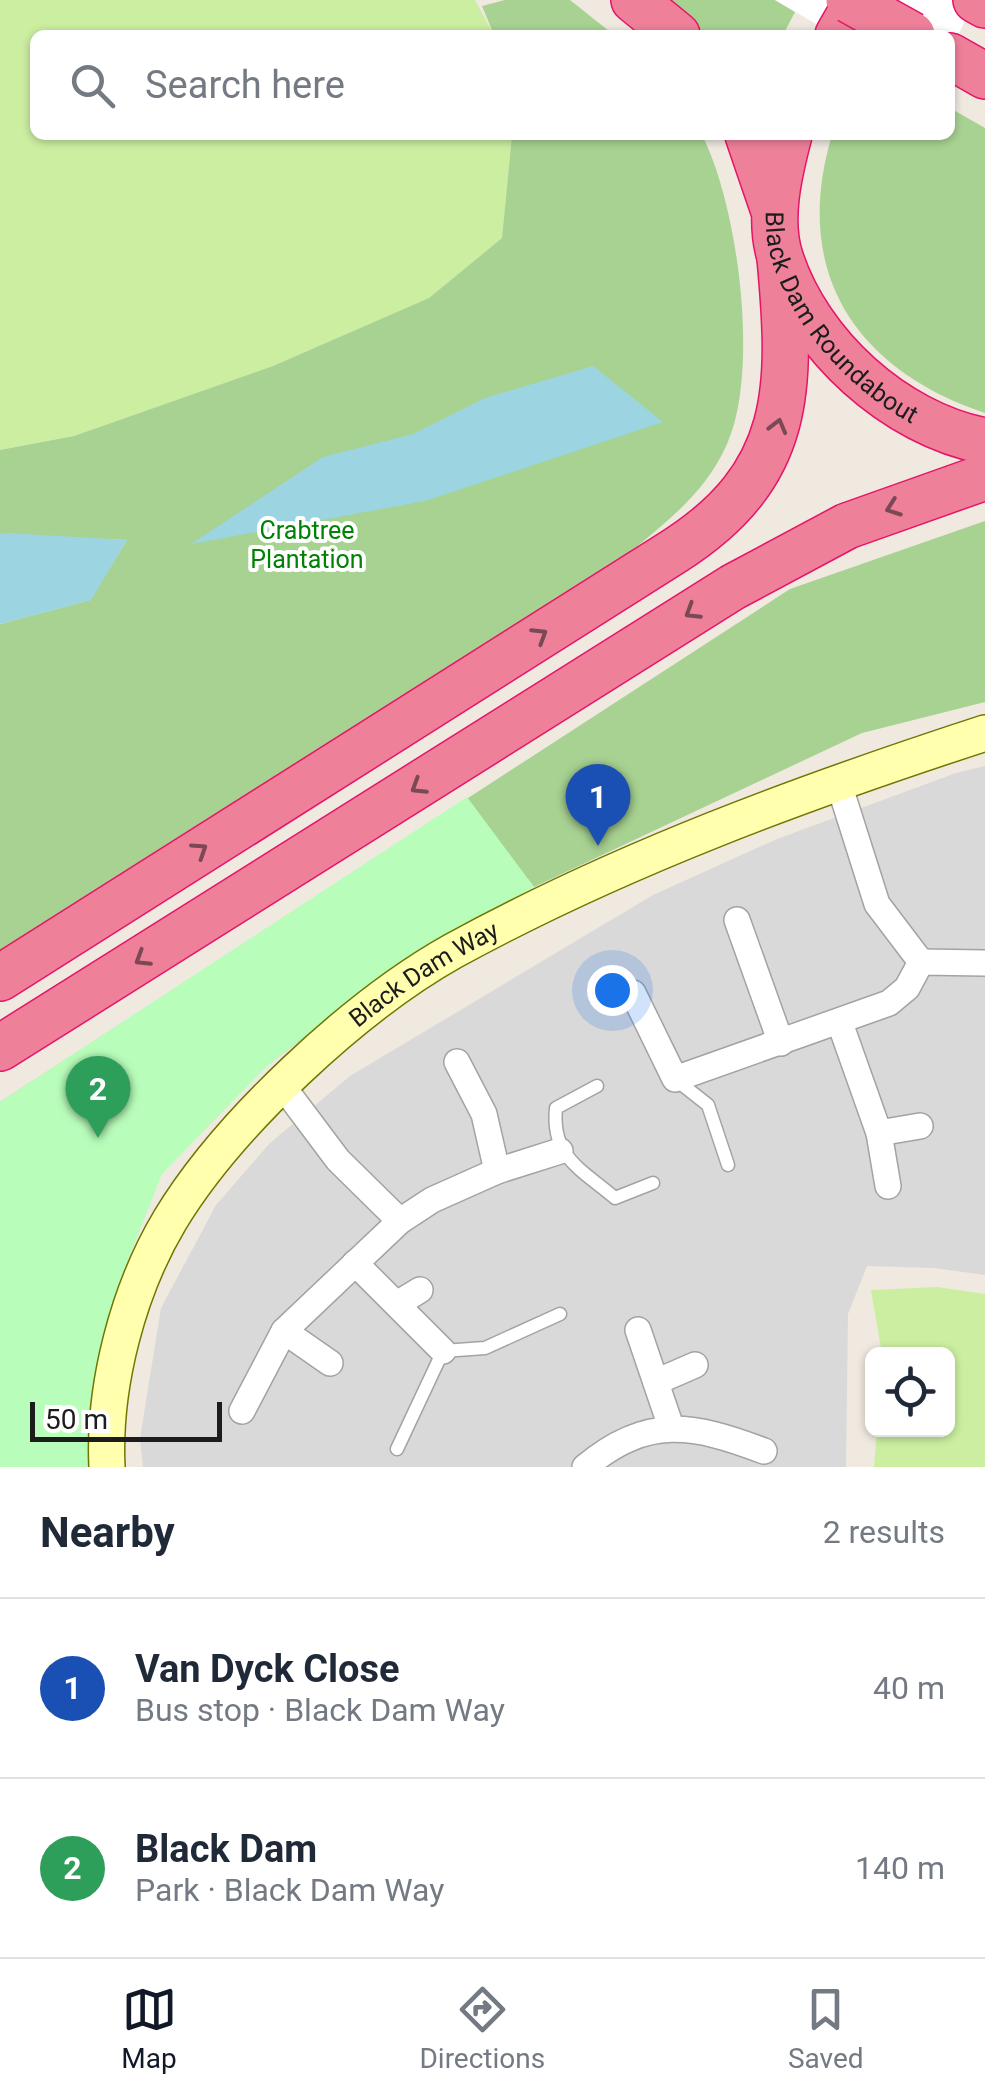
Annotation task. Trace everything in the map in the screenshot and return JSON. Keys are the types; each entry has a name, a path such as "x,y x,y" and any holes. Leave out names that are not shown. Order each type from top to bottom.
{"highway":[{"path":"634,0 672,30"},
{"path":"850,0 903,30"},
{"path":"841,30 858,0"},
{"path":"976,0 985,5"},
{"path":"955,60 985,76"},
{"path":"0,978 721,518 752,482 780,420 787,371 778,236 749,140"},
{"name":"Black Dam Roundabout","path":"788,140 778,236 834,350 869,386 917,418 985,440"},
{"path":"0,1048 732,587 848,526 985,477"}],"street":[{"name":"Black Dam Way","path":"107,1467 108,1410 122,1341 170,1220 281,1084 370,1010 451,953 617,871 838,781 985,733"},
{"path":"838,781 877,904 921,962"},
{"path":"737,920 781,1043"},
{"path":"921,962 985,963"},
{"path":"633,992 675,1079 889,1003 908,988 921,962"},
{"path":"840,1023 880,1133 888,1186"},
{"path":"457,1062 484,1114 497,1171"},
{"path":"281,1084 338,1160 400,1221"},
{"path":"880,1133 920,1126"},
{"path":"242,1410 284,1332 400,1221 432,1200 497,1171 560,1150"},
{"path":"355,1263 444,1351"},
{"path":"397,1304 420,1290"},
{"path":"638,1330 671,1427"},
{"path":"284,1332 330,1363"},
{"path":"656,1382 695,1365"},
{"path":"585,1467 628,1438 671,1427 710,1433 764,1451"}],"lane":[{"path":"675,1079 708,1105 728,1164"},
{"path":"597,1086 556,1108 554,1132 560,1150 615,1198 653,1183"},
{"path":"397,1450 444,1351 485,1348 560,1314"}],"shaded area":[{"path":"985,766 985,1275 934,1268 867,1266 848,1314 846,1467 143,1467 140,1438 161,1308 216,1205 270,1143 350,1076 653,895 777,839"}],"green space":[{"path":"0,0 475,0 491,30 30,30 30,140 512,140 502,238 429,298 273,366 74,436 0,450"},
{"path":"505,0 570,0 608,30 492,30 482,6"},
{"path":"645,0 775,0 795,12 786,30 684,30"},
{"path":"955,111 985,128 985,413 939,394 900,370 869,342 844,309 828,272 820,230 821,184 831,140 955,140"},
{"name":"Crabtree Plantation","path":"512,140 704,140 726,203 743,333 737,413 727,444 707,478 683,506 624,557 98,898 0,956 0,624 90,600 127,540 0,534 0,450 74,436 273,366 429,298 502,238"},
{"path":"985,521 985,702 862,733 534,887 528,879 301,1040 229,1098 124,1217 0,1390 0,1102 790,589"},
{"path":"467,797 534,887 350,1001 267,1066 162,1174 119,1283 91,1397 95,1467 0,1467 0,1102"},
{"path":"937,1287 985,1294 985,1467 874,1467 876,1437 955,1437 955,1347 881,1347 871,1290"}],"water":[{"path":"593,366 663,422 425,501 191,544 323,457 413,434 485,398"},
{"path":"0,534 127,540 91,600 0,624"}],"pier":[{"path":"775,0 974,0 955,43 955,30 826,30"}],"place":[{"name":"Van Dyck Close","path":"598,846"},
{"name":"Black Dam","path":"98,1138"}]}
